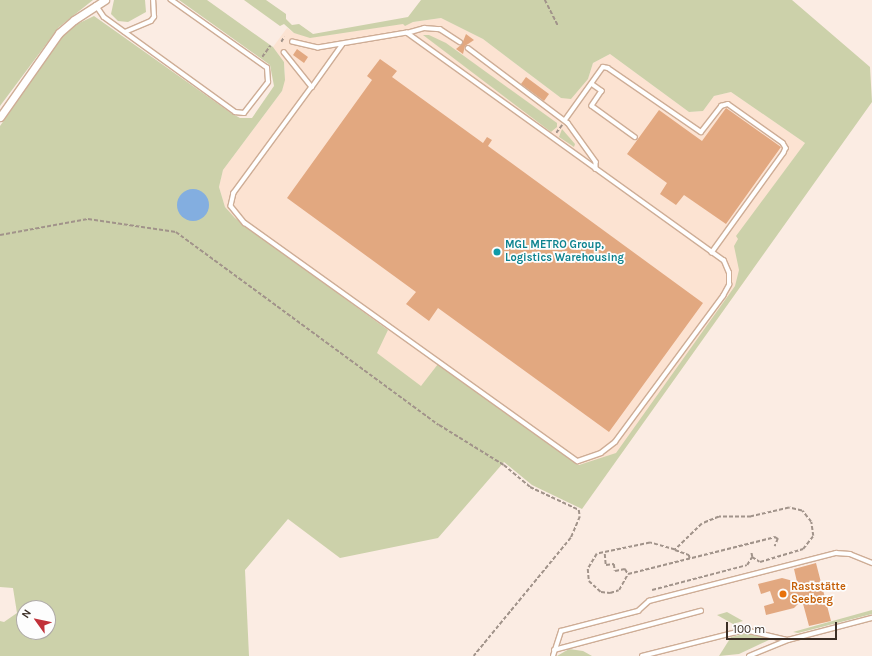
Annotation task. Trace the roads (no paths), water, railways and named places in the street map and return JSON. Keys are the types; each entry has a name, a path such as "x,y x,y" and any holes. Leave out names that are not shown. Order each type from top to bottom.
{"street":[{"path":"0,117 59,33 105,0"}],"lane":[{"path":"125,32 151,21 154,17 153,0"},
{"path":"96,5 104,17 235,112 244,113 249,109 268,82 267,68 171,0"},
{"path":"294,42 312,48 342,45 407,33 424,28 440,29 460,42"},
{"path":"342,45 234,193 231,206 246,223 578,461 601,453 615,442 723,296 728,285 729,273 724,261 407,33"},
{"path":"468,48 565,120 596,162 596,169"},
{"path":"284,52 312,87"},
{"path":"565,120 592,84 598,71 603,66 701,132 721,106 728,104 783,143 786,148 784,154 712,252"},
{"path":"592,84 602,91 592,106 635,137"},
{"path":"553,656 561,631 638,611 650,601 836,553 850,554 872,564"},
{"path":"554,650 701,611"},
{"path":"749,656 788,640 872,618"},
{"path":"642,656 745,630 788,640"}],"water":[{"path":"193,189 204,194 209,205 204,216 193,221 182,216 177,205 182,194"}],"place":[{"name":"MGL METRO Group, Logistics Warehousing","path":"497,252"},
{"name":"Raststätte Seeberg","path":"783,594"}]}
